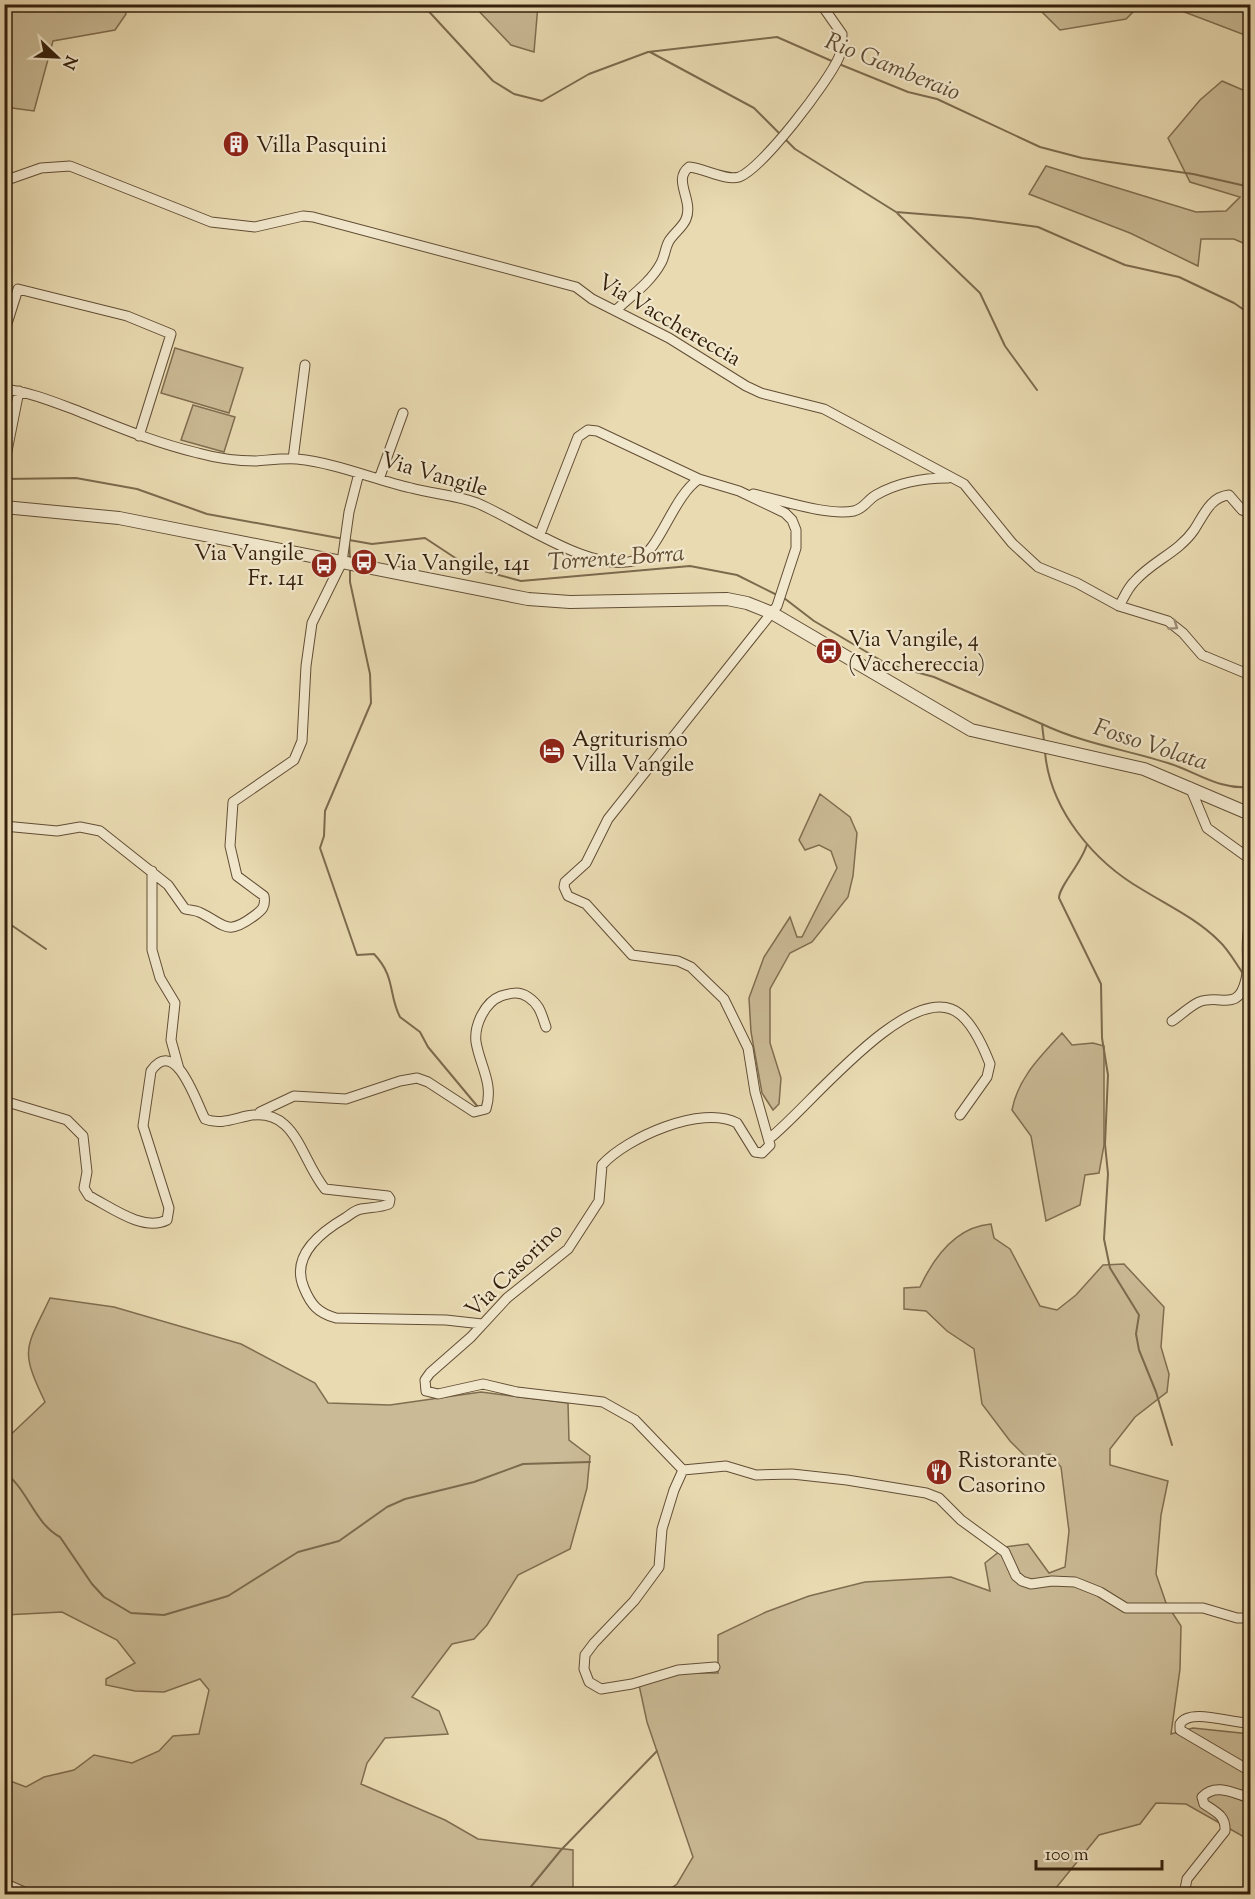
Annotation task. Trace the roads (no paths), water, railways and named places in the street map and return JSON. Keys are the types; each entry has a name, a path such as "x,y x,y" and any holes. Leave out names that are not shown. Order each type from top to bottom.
{"street":[{"path":"616,310 649,279 662,262 668,242 686,220 689,207 681,178 683,172 689,167 733,178 746,174 776,145 827,76 839,57 842,34 820,4"},
{"name":"Via Vacchereccia","path":"4,180 41,168 70,166 191,216 218,223 255,227 303,216 313,217 568,284 669,338 746,386 762,393 824,409 950,478 970,490 1012,543 1038,567 1077,583 1119,606 1168,621 1183,633 1202,655 1251,675"},
{"path":"4,333 18,289 127,316 171,334 139,436"},
{"path":"293,459 305,364"},
{"name":"Via Vangile","path":"4,389 19,391 139,436 213,456 246,460 293,459 322,463 476,503 571,551 591,558 635,560 652,548 674,507 691,484 699,479"},
{"path":"4,466 19,391"},
{"path":"379,479 403,413"},
{"path":"540,534 578,437 588,430 597,431 699,479 739,491 826,511 843,512 863,508 874,496 902,485 928,478 950,478"},
{"path":"4,826 57,831 89,827 100,831 168,885 185,909 196,910 228,928 240,927 262,910 265,904 264,896 237,876 230,846 233,802 294,760 302,741 306,666 312,623 342,562 346,531 359,473"},
{"path":"739,491 785,513 796,530 796,548 775,610 608,819 582,867 565,882 564,887 568,896 586,904 632,955 678,962 691,967 718,992 734,1016 748,1048 758,1101 770,1138 842,1067 880,1036 914,1014 935,1007 951,1008 963,1017 990,1064 987,1077 960,1115"},
{"path":"1119,606 1135,580 1175,551 1195,529 1210,505 1221,496 1229,495 1242,510 1251,513"},
{"path":"4,507 119,518 528,599 570,602 727,599 747,603 775,610 960,725 979,733 1135,767 1190,787 1251,814"},
{"path":"1190,787 1207,828 1251,860"},
{"path":"152,871 152,950 160,978 175,1004 171,1040 179,1069 192,1087 206,1119 218,1122 258,1113 294,1096 346,1099 400,1081 417,1078 428,1082 474,1112 480,1112 486,1109 489,1097 488,1082 476,1040 479,1019 486,1008 496,998 512,992 525,995 539,1005 546,1027"},
{"path":"1172,1022 1197,1003 1209,999 1228,1003 1236,998 1245,986 1248,973 1251,924"},
{"path":"4,1101 67,1120 83,1136 87,1172 84,1188 89,1196 144,1223 157,1225 167,1220 169,1208 143,1126 146,1104 151,1071 156,1064 162,1062 179,1069"},
{"path":"258,1113 271,1114 288,1126 325,1189 388,1196 390,1199 389,1204 359,1209 332,1225 316,1237 307,1251 300,1279 309,1301 321,1314 336,1318 446,1320 482,1324"},
{"name":"Via Casorino","path":"683,1470 635,1420 603,1402 517,1392 483,1384 438,1394 426,1391 425,1380 507,1298 568,1249 599,1201 602,1165 630,1142 705,1116 737,1123 755,1152 767,1150 770,1138"},
{"path":"716,1667 678,1670 632,1684 601,1689 589,1682 584,1669 585,1655 634,1601 659,1567 662,1529 683,1470 726,1466 756,1475 792,1474 926,1492 939,1498 961,1520 1005,1552 1016,1576 1022,1581 1031,1584 1062,1580 1075,1582 1100,1592 1126,1608 1203,1608 1237,1618 1251,1618"},
{"path":"1251,1723 1198,1716 1188,1717 1180,1724 1180,1730 1251,1771"},
{"path":"1184,1894 1187,1879 1225,1832 1225,1823 1221,1816 1204,1804 1202,1797 1211,1791 1221,1790 1251,1798"},
{"path":"4,1882 30,1894"}],"waterway":[{"name":"Rio Gamberaio","path":"422,4 493,81 514,94 542,101 589,74 648,52 777,37 834,62"},
{"path":"650,52 754,108 781,135"},
{"name":"Rio Gamberaio","path":"839,64 908,92 937,99 1040,147 1082,158 1193,174 1250,187"},
{"path":"785,139 795,149 896,212 970,218 1038,227 1125,265 1179,277 1234,303 1250,314"},
{"path":"897,213 980,293 1005,346 1037,390"},
{"name":"Torrente Borra","path":"4,479 76,478 137,489 207,514 344,539"},
{"name":"Torrente Borra","path":"349,540 372,544 425,538 469,567 521,581 690,566 737,575 779,596"},
{"path":"349,541 350,559"},
{"path":"350,568 350,582 370,674 371,703 325,811 324,836 320,848 357,955 374,954 381,962 389,978 400,1017 420,1032 428,1047 478,1107"},
{"name":"Torrente Borra","path":"784,598 814,621 887,664 934,677 1042,724 1044,741"},
{"name":"Fosso Volata","path":"1042,724 1090,742 1171,764 1219,783 1250,787"},
{"name":"Torrente Borra","path":"1045,752 1049,773 1065,814 1092,849 1125,878 1192,919 1210,933 1226,949 1244,975"},
{"path":"1087,844 1059,898 1101,984 1102,1038 1108,1075 1105,1144 1108,1174 1104,1239 1110,1268 1139,1315 1136,1334 1139,1350 1156,1392 1172,1445"},
{"path":"4,920 46,949"},
{"path":"4,1472 19,1487 37,1515 51,1531 60,1537 92,1584 104,1597 131,1613 164,1615 228,1596 298,1552 339,1541 387,1507 405,1499 474,1482 523,1464 590,1462"},
{"path":"525,1894 561,1850 657,1751"}],"place":[{"name":"Villa Pasquini","path":"236,144"},
{"name":"Via Vangile, 141","path":"364,562"},
{"name":"Via Vangile Fr. 141","path":"324,565"},
{"name":"Via Vangile, 4 (Vacchereccia)","path":"829,651"},
{"name":"Agriturismo Villa Vangile","path":"552,751"},
{"name":"Ristorante Casorino","path":"939,1472"}]}
